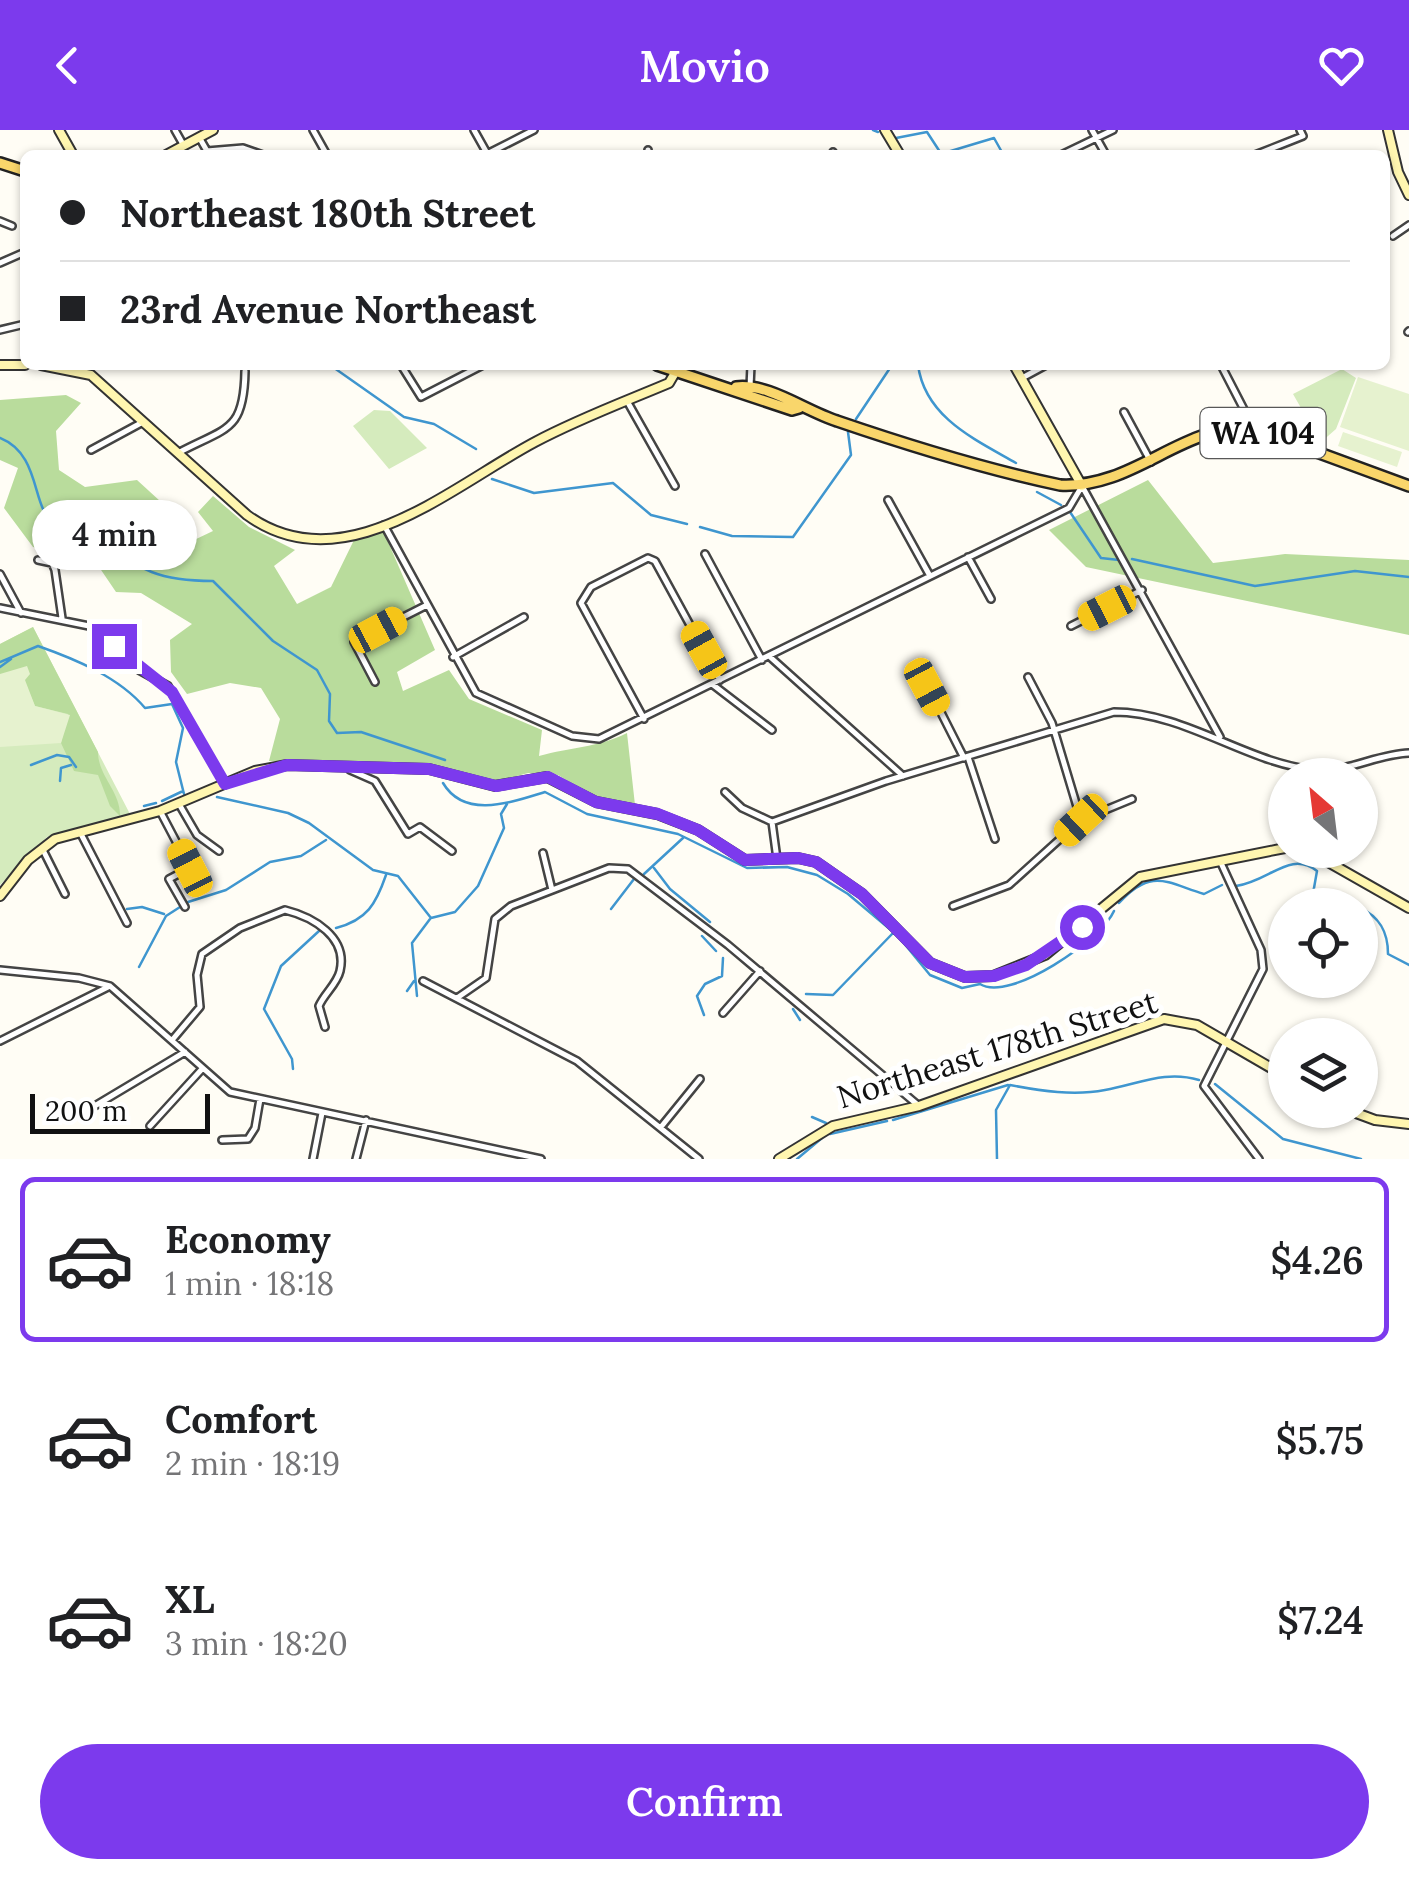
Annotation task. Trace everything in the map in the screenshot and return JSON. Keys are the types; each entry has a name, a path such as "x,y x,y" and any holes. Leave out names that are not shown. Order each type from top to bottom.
{"main road":[{"name":"WA 104","path":"673,370 736,387 792,410 799,408"},
{"name":"WA 104","path":"736,387 750,387 799,408 1030,479 1082,486 1129,474 1218,429 1254,429 1409,486"}],"street":[{"path":"175,130 184,146"},
{"path":"176,150 213,130"},
{"path":"496,150 534,130"},
{"path":"1092,130 1103,150"},
{"path":"1072,150 1113,130"},
{"path":"1388,130 1398,172 1409,195"},
{"path":"1266,150 1302,133"},
{"path":"200,138 206,150"},
{"path":"218,150 249,150"},
{"path":"0,221 12,226"},
{"path":"1393,236 1409,225"},
{"path":"66,370 91,375 247,515 276,533 324,538 384,525 428,508 538,440 670,383 676,371"},
{"path":"91,375 96,370"},
{"path":"404,370 421,397 472,370"},
{"path":"750,387 751,370"},
{"path":"1017,370 1221,738"},
{"path":"1022,378 1037,370"},
{"path":"1224,370 1254,429"},
{"path":"178,453 236,421 244,402 245,371"},
{"path":"627,400 674,486"},
{"path":"1124,412 1151,462"},
{"path":"91,450 144,421"},
{"path":"1073,505 1082,486"},
{"path":"888,500 930,576"},
{"path":"384,525 467,683 484,698 572,736 600,739 1073,505 1085,501 1096,507"},
{"path":"705,554 762,660"},
{"path":"968,556 990,599"},
{"path":"644,719 582,609 582,597 591,587 652,558 720,680"},
{"path":"38,560 52,563 55,570 62,618"},
{"path":"0,574 21,613"},
{"path":"1071,626 1142,590"},
{"path":"375,682 354,642 427,605"},
{"path":"0,608 62,618 89,626 106,639 172,692 225,784"},
{"path":"454,656 524,617"},
{"path":"769,656 903,776"},
{"path":"922,676 966,757 995,839"},
{"path":"1028,677 1052,729 1081,820"},
{"path":"712,684 772,730"},
{"path":"725,792 742,808 772,822 1092,716 1134,712 1318,770 1354,765 1384,754 1409,753"},
{"path":"0,896 41,847 80,831 160,811 271,767 429,769 496,786 548,777 596,802 658,814 698,830 738,858 755,862 798,858 827,868 862,894 930,963 948,972 979,977 1010,971 1045,955 1140,877 1268,852"},
{"path":"347,768 374,781 408,834 420,828 452,851"},
{"path":"952,906 1009,884 1081,820 1132,799"},
{"path":"179,804 198,835 219,851"},
{"path":"160,811 190,868 169,880 185,908"},
{"path":"772,822 776,858"},
{"path":"80,831 127,923"},
{"path":"41,847 66,894"},
{"path":"543,853 552,890"},
{"path":"1220,863 1264,962 1262,975 1224,1042 1205,1090 1258,1159"},
{"path":"458,998 486,978 495,919 512,906 618,867 628,869 692,916 918,1106"},
{"path":"1339,868 1409,908"},
{"path":"173,1040 200,1007 197,975 202,954 240,928 286,910 327,930 338,951 340,974 319,1006 325,1027"},
{"path":"0,970 110,986 230,1092 541,1159"},
{"path":"723,1013 760,972"},
{"path":"423,981 577,1061 699,1159"},
{"path":"0,1041 110,986"},
{"name":"Northeast 178th Street","path":"780,1159 833,1126 918,1106 1147,1022 1178,1019 1268,1067"},
{"path":"92,1107 185,1052"},
{"path":"150,1126 202,1069"},
{"path":"661,1127 700,1079"},
{"path":"222,1140 248,1139 255,1128 260,1099"},
{"path":"314,1159 322,1112"},
{"path":"356,1159 366,1120"},
{"path":"1378,1120 1409,1124"}],"green space":[{"path":"1340,370 1356,378 1336,429 1320,443 1279,430 1305,415 1293,394"},
{"path":"1358,377 1409,394 1409,451 1340,427"},
{"path":"66,395 81,403 56,431 59,470 85,487 137,480 172,512 157,525 171,551 213,531 198,512 213,496 249,527 295,550 274,566 297,604 331,587 354,540 382,528 435,650 397,672 403,691 449,670 469,699 542,730 539,756 627,733 635,805 593,796 558,775 528,773 495,782 425,764 269,761 280,719 261,688 230,683 187,694 171,672 170,640 192,624 141,593 116,592 97,564 33,547 4,508 18,468 0,460 0,400"},
{"path":"374,410 390,411 427,448 389,469 353,426"},
{"path":"1343,432 1402,452 1397,467 1338,446"},
{"path":"1148,480 1213,563 1285,554 1409,560 1409,635 1086,567 1049,530"},
{"path":"33,627 130,814 47,837 0,885 0,644"},
{"path":"33,627 98,752 120,816 110,806 98,775 74,771 61,743 68,714 35,706 24,680 0,674 0,644"},
{"path":"27,666 30,674 25,680 35,706 70,715 61,743 0,747 0,674"}],"waterway":[{"path":"873,130 878,132"},
{"path":"896,138 927,132 939,150"},
{"path":"954,150 994,138 1001,150"},
{"path":"337,370 404,417 434,424 476,449"},
{"path":"856,419 889,370"},
{"path":"919,370 930,399 941,413 968,435 1016,463"},
{"path":"700,527 732,536 793,537 851,455 848,432"},
{"path":"0,438 24,458 50,520 60,526 109,530 127,557 152,572 213,581 273,641 317,670 330,694 329,721 337,733 361,732 445,760"},
{"path":"492,479 534,493 613,483 651,515 687,524"},
{"path":"1037,492 1061,505"},
{"path":"1070,512 1101,558 1119,560"},
{"path":"1132,559 1255,586 1355,571 1409,577"},
{"path":"0,662 38,646 109,678 145,708 172,704 183,728 176,762 184,794"},
{"path":"0,667 11,659"},
{"path":"31,765 57,755 69,757 76,767"},
{"path":"60,781 61,768 71,765"},
{"path":"443,783 452,794 476,805 504,803 545,792 587,814 678,834 747,868 787,867 817,875 848,894 898,936 930,975 962,988 1012,985 1032,977 1092,937 1114,911"},
{"path":"162,801 183,791"},
{"path":"217,797 288,813 309,823 373,870 398,876 431,918 455,912 478,886 504,828 501,814 507,804"},
{"path":"144,806 156,803"},
{"path":"644,874 683,838"},
{"path":"188,902 226,890 270,862 301,856 326,840"},
{"path":"1236,886 1298,864 1317,871 1314,888"},
{"path":"654,868 670,889 710,922"},
{"path":"336,928 369,909 386,875"},
{"path":"611,909 634,879"},
{"path":"1119,903 1151,881 1204,894 1222,885"},
{"path":"127,909 142,907 164,914"},
{"path":"139,967 166,916 180,907"},
{"path":"417,996 412,943 430,919"},
{"path":"1378,922 1388,954 1409,965"},
{"path":"293,1069 292,1059 264,1009 281,966 319,931"},
{"path":"806,994 833,995 893,933"},
{"path":"702,936 716,951"},
{"path":"704,1015 697,996 705,984 722,976 723,958"},
{"path":"407,991 414,981"},
{"path":"793,1009 800,1020"},
{"path":"997,1159 996,1110 1010,1085 1081,1093 1163,1077 1199,1080"},
{"path":"1215,1084 1283,1139 1361,1159"},
{"path":"893,1120 1008,1085"},
{"path":"812,1117 826,1123"},
{"path":"830,1134 887,1121"},
{"path":"797,1159 822,1138"}],"route":[{"path":"114,646 172,692 225,784 255,771 287,765 429,769 496,786 548,777 596,802 658,814 698,830 738,858 755,862 798,858 816,862 862,894 930,963 965,977 994,976 1026,965 1082,927"}]}
